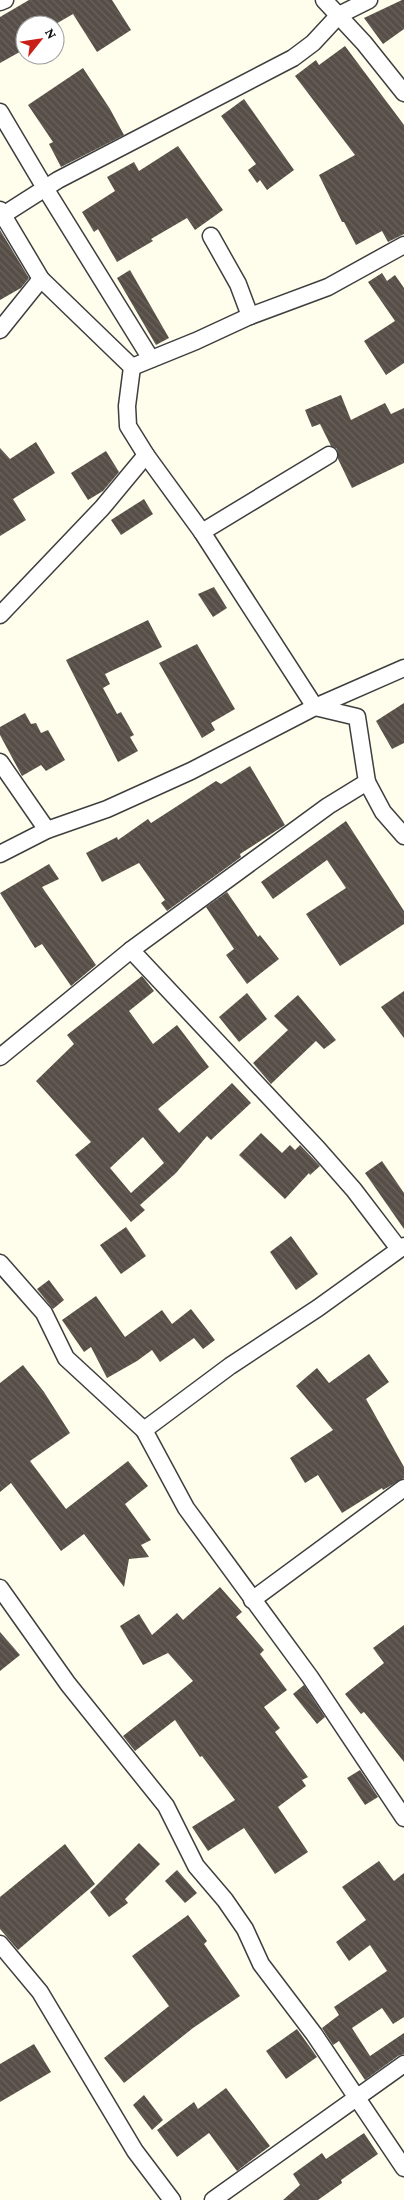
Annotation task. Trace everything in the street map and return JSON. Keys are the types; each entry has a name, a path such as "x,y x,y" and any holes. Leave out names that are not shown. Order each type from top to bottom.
{"street":[{"path":"0,2 5,0"},
{"path":"324,0 339,15 404,93"},
{"path":"132,367 40,279 2,212 292,58 313,43 339,15 369,0"},
{"path":"0,112 44,188 151,359"},
{"path":"211,236 238,284 250,316"},
{"path":"132,367 250,316 328,287 404,245"},
{"path":"0,330 40,279"},
{"path":"132,367 127,406 128,426 146,455 202,532 315,707 356,717 367,782 383,812 404,836"},
{"path":"0,614 102,508 146,455"},
{"path":"202,532 329,455"},
{"path":"0,854 47,830 108,809 191,771 315,707 404,668"},
{"path":"0,762 47,830"},
{"path":"0,1057 132,950 328,806 367,782"},
{"path":"132,950 318,1149 402,1248 318,1308 230,1366 144,1430"},
{"path":"0,1263 44,1313 66,1358 144,1430 186,1508 310,1677 404,1818"},
{"path":"252,1600 404,1488"},
{"path":"0,1588 68,1684 166,1806 196,1866 230,1907 245,1929 261,1964 314,2034 404,2168"},
{"path":"0,1944 40,1992 135,2151 172,2200"},
{"path":"213,2200 355,2097 404,2064"}],"building":[{"path":"29,0 112,0 131,30 97,52 73,14 65,19 65,15 15,15 15,55 0,63 0,17"},
{"path":"404,0 404,29 383,44 364,18"},
{"path":"345,46 404,125 404,234 388,242 382,231 356,245 344,222 342,222 319,175 355,155 295,76 316,60 319,65"},
{"path":"83,68 110,109 124,135 61,167 49,144 53,142 28,105"},
{"path":"244,99 294,170 267,190 260,180 257,183 248,170 256,164 221,116"},
{"path":"178,146 223,210 195,230 187,218 117,262 98,229 94,232 82,212 115,191 107,177 134,162 139,171"},
{"path":"0,230 29,278 21,288 0,300"},
{"path":"130,270 169,338 156,345 117,278"},
{"path":"382,273 387,281 395,275 404,288 404,363 386,375 364,341 395,321 368,282"},
{"path":"341,395 351,420 385,403 391,414 404,408 404,463 352,488 338,459 337,449 331,446 320,424 312,427 305,410"},
{"path":"36,442 55,473 13,499 26,520 0,536 0,448 10,459"},
{"path":"106,451 119,472 103,491 88,500 71,473"},
{"path":"144,499 153,514 121,535 111,520"},
{"path":"214,587 227,608 213,617 198,594"},
{"path":"148,620 162,647 105,674 110,684 103,688 117,714 121,712 134,735 130,737 138,751 118,762 66,660"},
{"path":"197,644 235,709 211,723 215,730 202,738 159,663"},
{"path":"404,703 404,743 392,749 376,721"},
{"path":"25,713 31,724 36,723 41,733 48,730 65,760 46,771 41,765 22,776 0,735 0,727"},
{"path":"250,766 285,825 240,854 241,857 167,911 161,903 165,900 139,863 102,882 86,853 117,837 118,840 148,819 151,823 216,781 221,784"},
{"path":"346,821 404,911 404,924 340,966 306,914 346,888 327,860 273,899 261,882"},
{"path":"49,864 59,879 42,887 96,965 71,986 42,944 35,948 0,893"},
{"path":"227,892 258,937 260,935 279,959 247,984 226,955 234,949 206,907"},
{"path":"142,976 154,991 129,1011 153,1044 177,1025 209,1067 158,1109 179,1133 232,1083 251,1103 211,1140 207,1136 176,1173 140,1205 145,1210 131,1222 75,1155 91,1142 36,1081 74,1044 67,1035","holes":["143,1137 164,1163 131,1193 110,1168"]},
{"path":"404,991 404,1038 381,1007"},
{"path":"247,993 267,1019 239,1042 219,1017"},
{"path":"298,995 336,1040 324,1049 316,1041 271,1084 253,1063 288,1030 274,1016"},
{"path":"261,1133 282,1153 290,1145 295,1150 300,1145 320,1166 310,1175 309,1173 285,1199 239,1155"},
{"path":"382,1161 404,1193 404,1229 365,1173"},
{"path":"126,1227 146,1256 121,1274 100,1245"},
{"path":"291,1236 318,1274 296,1290 270,1252"},
{"path":"49,1280 64,1300 53,1309 37,1289"},
{"path":"96,1296 125,1337 162,1310 172,1324 191,1309 215,1340 203,1349 194,1338 160,1362 152,1350 107,1378 91,1347 84,1352 62,1320"},
{"path":"369,1354 389,1382 366,1399 404,1467 404,1478 383,1490 382,1488 342,1513 318,1475 305,1483 290,1458 333,1430 296,1386 317,1368 329,1383"},
{"path":"23,1365 44,1392 70,1433 30,1461 66,1509 128,1461 148,1486 125,1504 151,1540 141,1545 149,1557 129,1559 124,1587 84,1534 61,1551 11,1483 0,1492 0,1383"},
{"path":"220,1587 242,1612 236,1617 264,1650 260,1654 287,1690 264,1707 280,1728 275,1732 308,1777 302,1780 306,1786 278,1807 308,1852 275,1874 244,1828 208,1851 192,1827 235,1800 202,1756 200,1757 175,1720 135,1751 123,1736 193,1681 168,1653 143,1665 120,1626 139,1614 152,1635 177,1613 183,1620"},
{"path":"404,1625 404,1762 364,1712 361,1714 345,1694 384,1663 373,1648"},
{"path":"0,1632 20,1655 0,1671"},
{"path":"304,1685 325,1717 317,1724 293,1694"},
{"path":"360,1770 378,1797 365,1805 347,1778"},
{"path":"139,1843 160,1864 125,1899 128,1903 109,1917 90,1892"},
{"path":"65,1844 95,1884 18,1950 0,1929 0,1897"},
{"path":"379,1861 394,1881 404,1873 404,2017 393,2024 382,2008 352,2028 370,2056 404,2033 404,2054 398,2056 365,2080 339,2041 333,2045 322,2028 339,2015 334,2007 387,1971 370,1945 349,1961 336,1942 366,1920 342,1887"},
{"path":"177,1870 197,1893 185,1903 165,1881"},
{"path":"188,1915 207,1941 204,1944 240,1996 193,2028 124,2083 104,2058 169,2006 132,1956"},
{"path":"297,2029 317,2057 286,2079 266,2051"},
{"path":"34,2044 51,2072 0,2102 0,2064"},
{"path":"226,2088 270,2146 237,2171 209,2133 177,2157 157,2130 194,2102 198,2109"},
{"path":"144,2095 163,2120 152,2130 133,2105"},
{"path":"364,2133 378,2154 341,2180 342,2183 318,2200 283,2200 300,2185 293,2174 322,2153 326,2159"}]}
